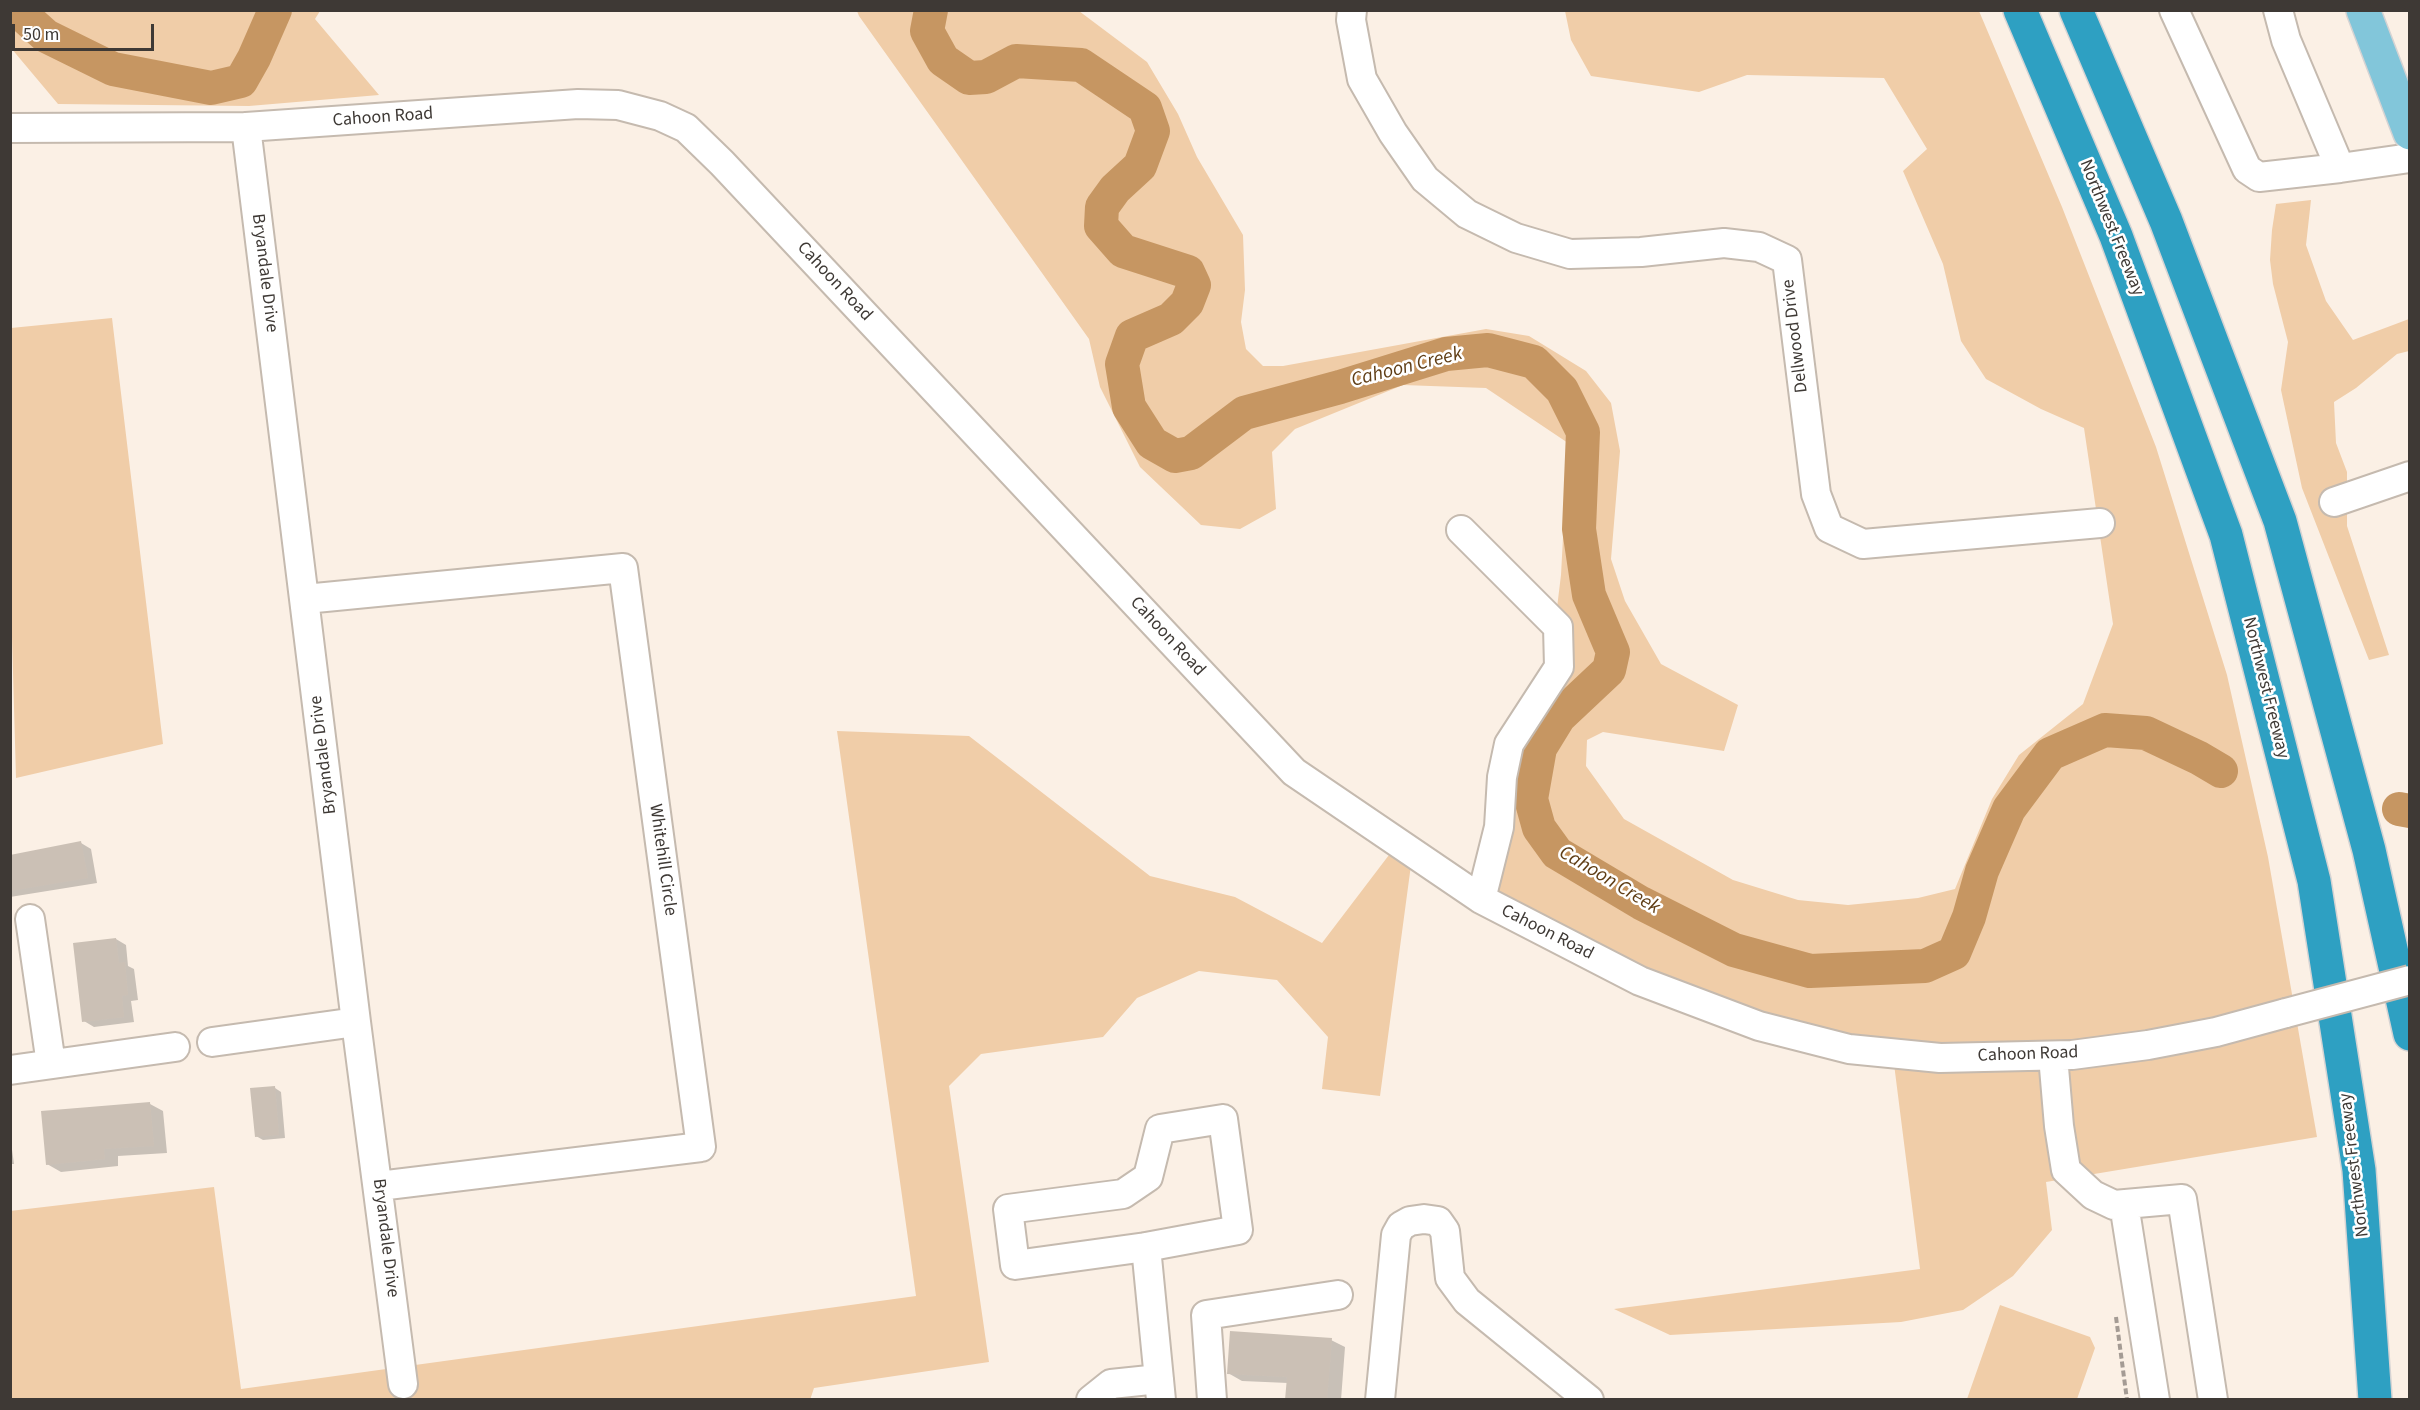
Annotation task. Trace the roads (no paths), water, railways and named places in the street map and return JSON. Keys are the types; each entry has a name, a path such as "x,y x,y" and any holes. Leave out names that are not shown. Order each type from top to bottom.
{"highway":[{"name":"Northwest Freeway","path":"2020,10 2116,236 2229,546 2314,880 2359,1170 2375,1400"},
{"path":"2076,10 2166,221 2280,521 2369,850 2409,1034"}],"main road":[{"path":"2363,10 2409,137"}],"street":[{"name":"Dellwood Drive","path":"1352,10 1351,20 1362,79 1393,133 1425,178 1467,214 1516,238 1570,254 1641,252 1724,243 1759,247 1787,260 1815,495 1829,528 1863,544 2100,523"},
{"path":"2174,10 2247,169 2259,177 2340,168 2409,137"},
{"path":"2277,10 2286,40 2340,168"},
{"name":"Cahoon Road","path":"10,128 246,127 578,104 618,105 660,116 686,128 767,209 1294,772 1481,899 1640,981 1759,1026 1849,1049 1940,1058 2072,1055 2148,1045 2216,1032 2409,980"},
{"name":"Bryandale Drive","path":"246,127 403,1384"},
{"path":"2334,502 2409,476"},
{"path":"1461,530 1558,627 1559,667 1509,744 1502,777 1499,827 1481,899"},
{"name":"Whitehill Circle","path":"305,599 623,568 701,1147 379,1186"},
{"path":"30,919 51,1064"},
{"path":"212,1042 356,1022"},
{"path":"10,1070 175,1047"},
{"path":"2053,1056 2066,1170 2093,1195 2114,1205 2182,1199 2213,1400"},
{"path":"1223,1119 1238,1230 1146,1247 1014,1265 1008,1209 1123,1194 1148,1177 1160,1129 1223,1119"},
{"path":"2124,1204 2155,1400"},
{"path":"1380,1400 1396,1235 1401,1226 1410,1221 1424,1219 1438,1221 1445,1231 1450,1278 1467,1302 1589,1400"},
{"path":"1091,1400 1111,1384 1160,1389 1146,1247"},
{"path":"1212,1400 1206,1315 1338,1295"}],"waterway":[{"name":"Cahoon Creek","path":"17,10 46,36 113,69 211,88 241,81 275,10"},
{"name":"Cahoon Creek","path":"931,10 927,31 943,60 969,78 986,77 1016,61 1081,65 1145,108 1153,131 1140,166 1115,189 1102,207 1101,226 1123,251 1188,272 1194,285 1187,303 1171,319 1132,336 1122,364 1129,407 1152,443 1175,456 1191,453 1244,413 1340,387 1446,354 1488,350 1534,362 1562,390 1583,432 1579,529 1589,595 1613,652 1609,670 1559,717 1540,748 1531,799 1539,828 1557,853 1641,903 1734,950 1810,971 1925,966 1954,953 1969,917 1982,871 2009,809 2050,754 2105,730 2146,733 2221,771"},
{"name":"Cahoon Creek","path":"2399,809 2410,811"}]}
